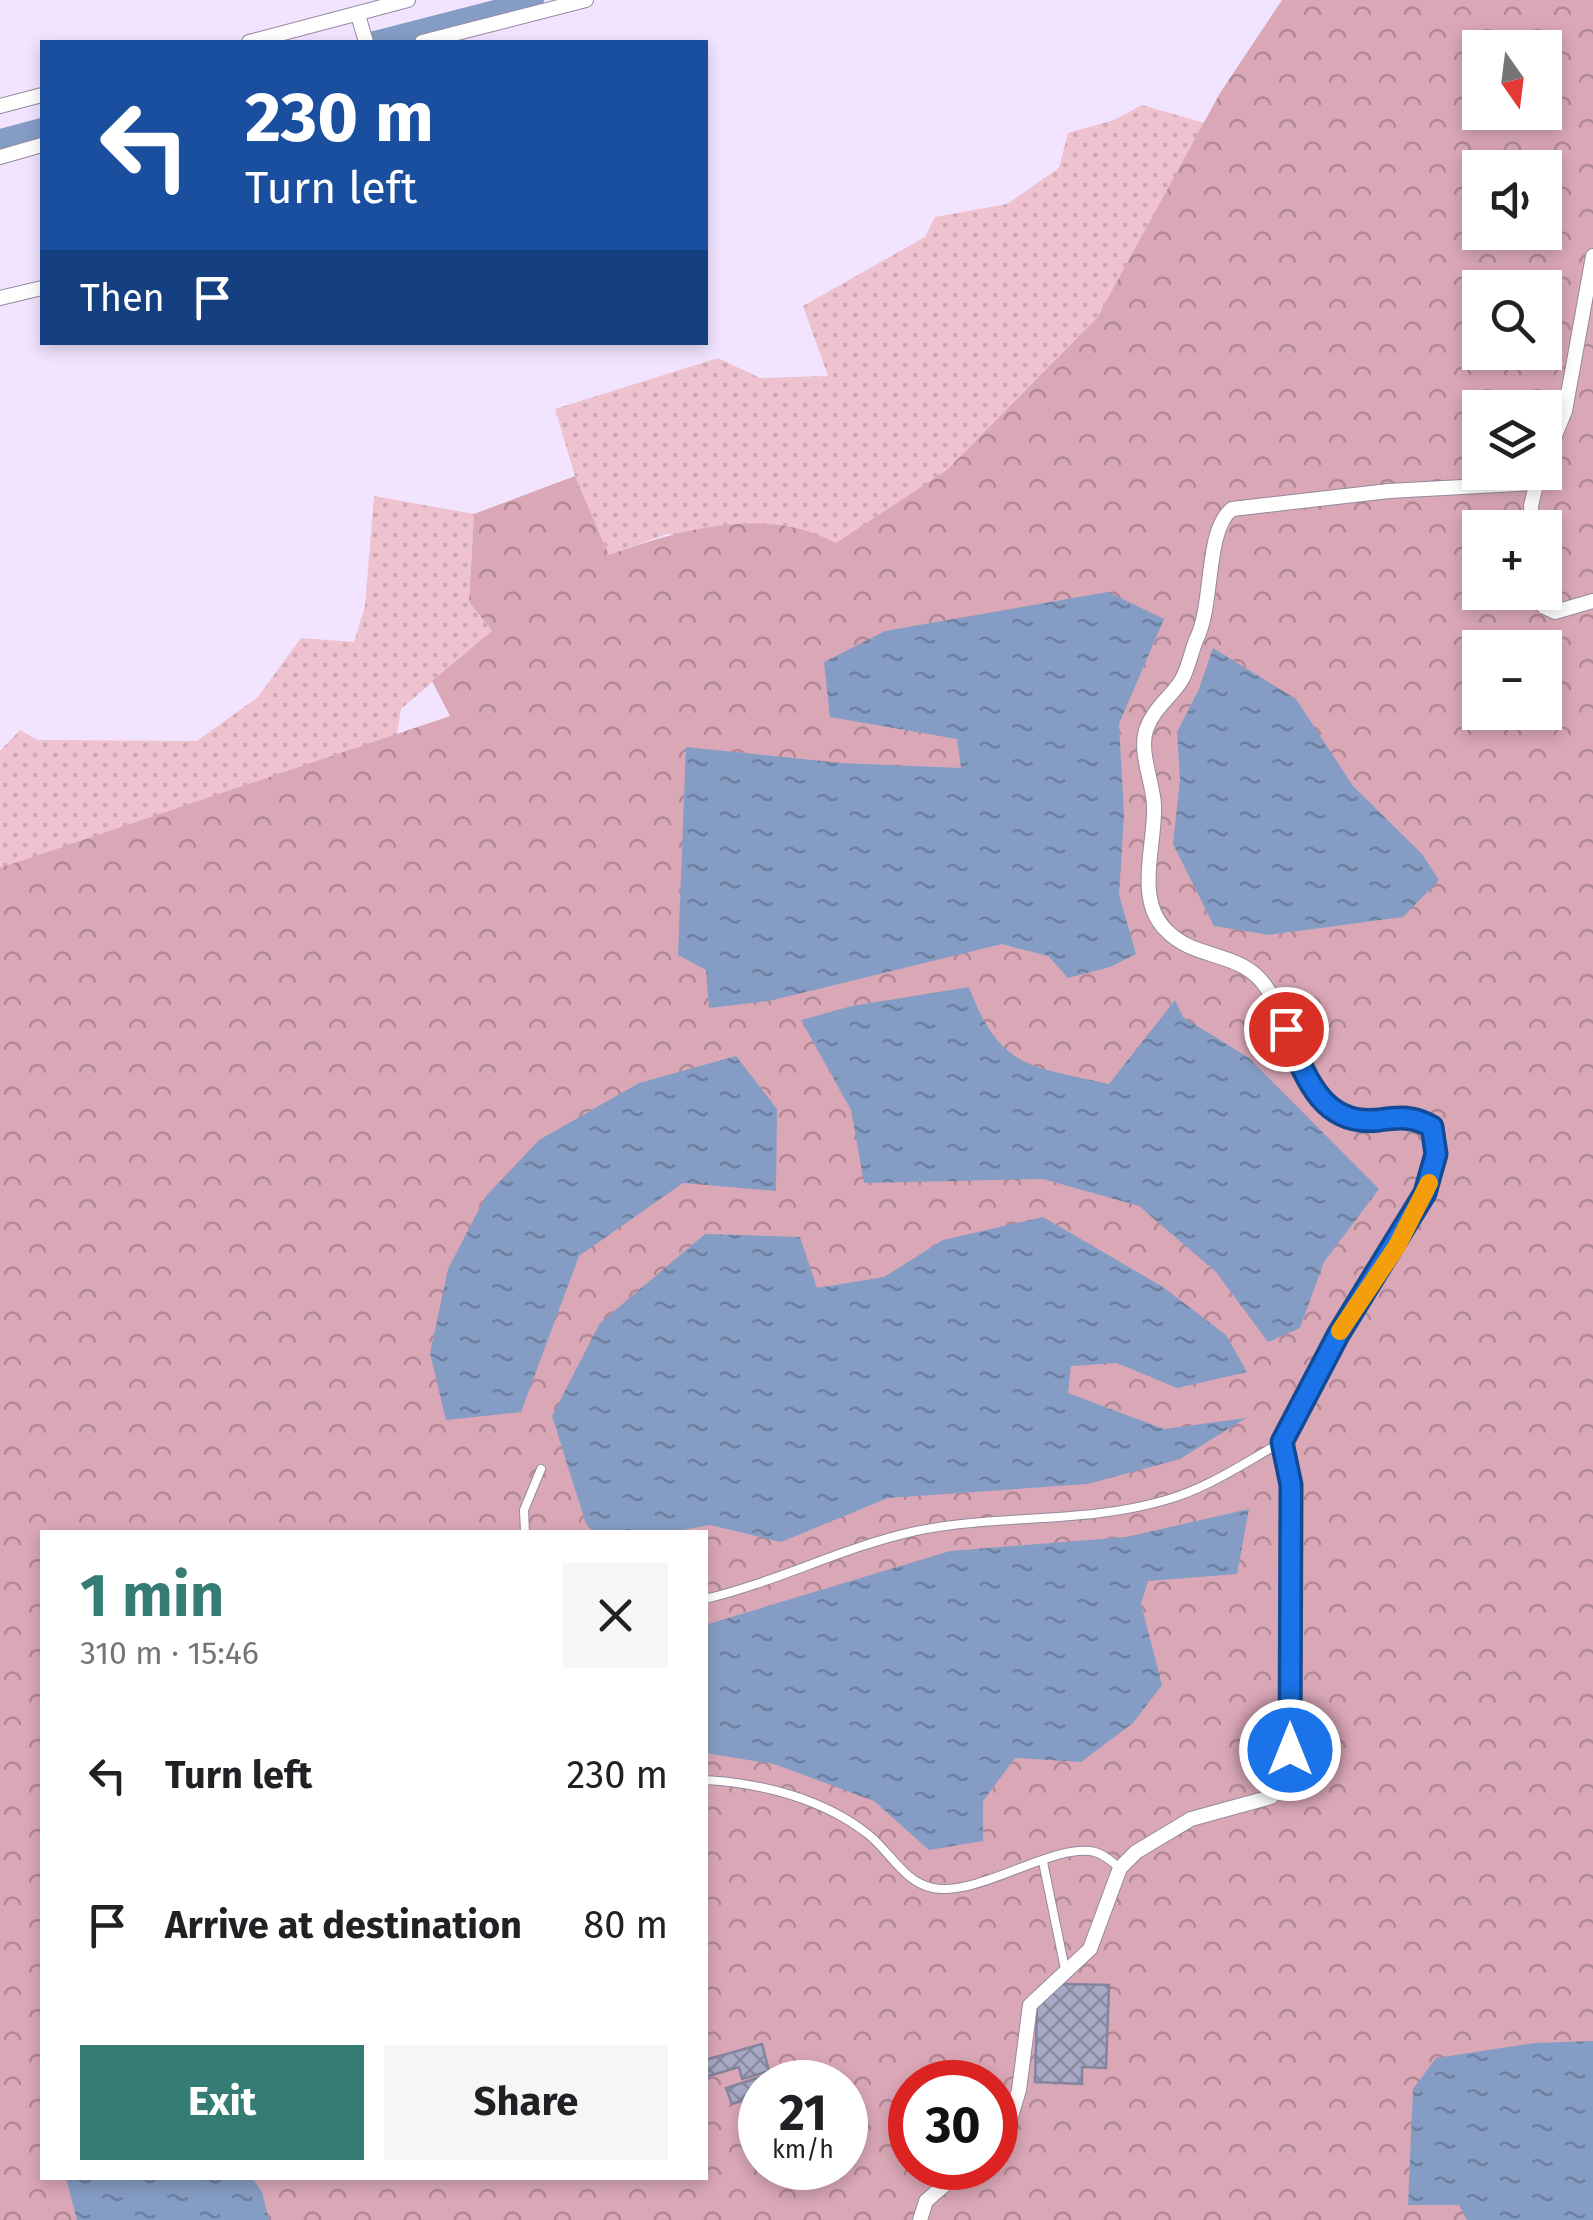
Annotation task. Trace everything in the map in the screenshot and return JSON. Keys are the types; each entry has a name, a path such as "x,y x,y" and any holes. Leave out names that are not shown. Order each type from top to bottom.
{"street":[{"path":"259,40 359,20 408,0"},
{"path":"430,40 586,0"},
{"path":"359,20 365,40"},
{"path":"0,106 40,96"},
{"path":"0,157 40,146"},
{"path":"1562,420 1593,256"},
{"path":"0,298 40,288"},
{"path":"1018,2096 1030,2005 1090,1949 1120,1868 1164,1832 1222,1807 1271,1797 1280,1787 1290,1740 1291,1485 1282,1442 1338,1335 1425,1193 1436,1140 1432,1127 1421,1120 1405,1116 1350,1121 1327,1106 1306,1078 1260,979 1231,958 1197,951 1168,933 1156,919 1148,879 1154,805 1145,734 1156,711 1186,673 1210,590 1217,527 1232,509 1462,485"},
{"path":"1562,610 1593,601"},
{"path":"920,2220 936,2190"}],"lane":[{"path":"708,1598 748,1589 883,1538 962,1521 1123,1510 1166,1500 1205,1486 1282,1442"},
{"path":"525,1530 524,1510 541,1469"},
{"path":"708,1780 768,1788 837,1813 870,1836 913,1881 934,1889 960,1886 1076,1851 1098,1852 1120,1868"},
{"path":"1043,1862 1065,1969"}],"shaded area":[{"path":"1579,0 1562,187 1562,150 1462,150 1462,250 1556,250 1555,270 1462,270 1462,370 1545,370 1544,386 1531,390 1462,390 1462,411 948,567 667,534 609,555 575,476 555,409 718,358 760,378 828,376 803,306 925,237 935,217 1007,204 1059,168 1068,133 1114,120 1142,105 1204,123 1462,38 1462,130 1562,130 1562,30 1488,30"},
{"path":"374,496 474,514 469,602 492,631 401,709 393,759 40,1530 0,1684 0,751 20,730 38,740 197,741 258,697 301,638 354,642 365,606"}],"green space":[{"path":"1282,0 1593,0 1593,2220 0,2220 0,868 450,716 432,681 492,631 469,602 474,514 575,476 609,555 664,537 722,525 781,525 836,543 947,470 1097,318 1220,93"}],"water":[{"path":"1108,592 1164,619 1119,724 1124,815 1119,895 1136,954 1110,967 1068,978 1048,956 1002,944 769,1001 709,1008 706,970 678,955 686,747 841,763 961,768 957,739 830,717 824,662 885,631"},
{"path":"1213,648 1296,699 1353,786 1422,854 1439,880 1403,917 1269,935 1214,926 1173,844 1180,780 1177,732 1199,689"},
{"path":"969,987 993,1035 1021,1060 1109,1084 1175,1000 1183,1017 1249,1058 1379,1189 1324,1262 1300,1328 1268,1342 1216,1272 1139,1206 1043,1179 864,1183 851,1110 801,1020 852,1006"},
{"path":"736,1056 777,1109 776,1191 683,1183 579,1256 521,1412 446,1420 430,1353 448,1269 486,1196 539,1140 639,1083"},
{"path":"1043,1217 1163,1287 1226,1335 1247,1372 1177,1388 1117,1363 1071,1366 1068,1393 1164,1429 1246,1418 1180,1459 1088,1484 888,1498 781,1542 710,1525 682,1530 591,1530 586,1524 552,1416 600,1323 705,1234 800,1237 817,1288 884,1277 943,1240"},
{"path":"1249,1509 1237,1574 1148,1581 1141,1604 1162,1685 1133,1723 1081,1762 1015,1758 983,1801 983,1841 929,1850 874,1801 774,1764 708,1753 708,1624 950,1551 1126,1537"},
{"path":"1593,2041 1593,2220 1467,2220 1459,2205 1408,2205 1413,2089 1436,2058 1535,2043"},
{"path":"67,2180 253,2180 262,2192 269,2220 77,2220"}],"building":[{"path":"1109,1985 1106,2068 1082,2067 1082,2084 1035,2082 1037,2006 1053,1987"},
{"path":"762,2044 766,2060 738,2060 738,2067 708,2076 708,2059"},
{"path":"738,2084 738,2102 732,2104 726,2088"}],"waterway":[{"path":"379,40 534,0"},
{"path":"0,139 40,129"}],"slow traffic":[{"path":"1340,1331 1372,1276 1397,1246 1429,1183"}],"route":[{"path":"1286,1029 1306,1078 1338,1116 1365,1122 1405,1116 1432,1127 1436,1140 1425,1193 1397,1246 1372,1276 1338,1335 1282,1442 1291,1485 1290,1750"}]}
